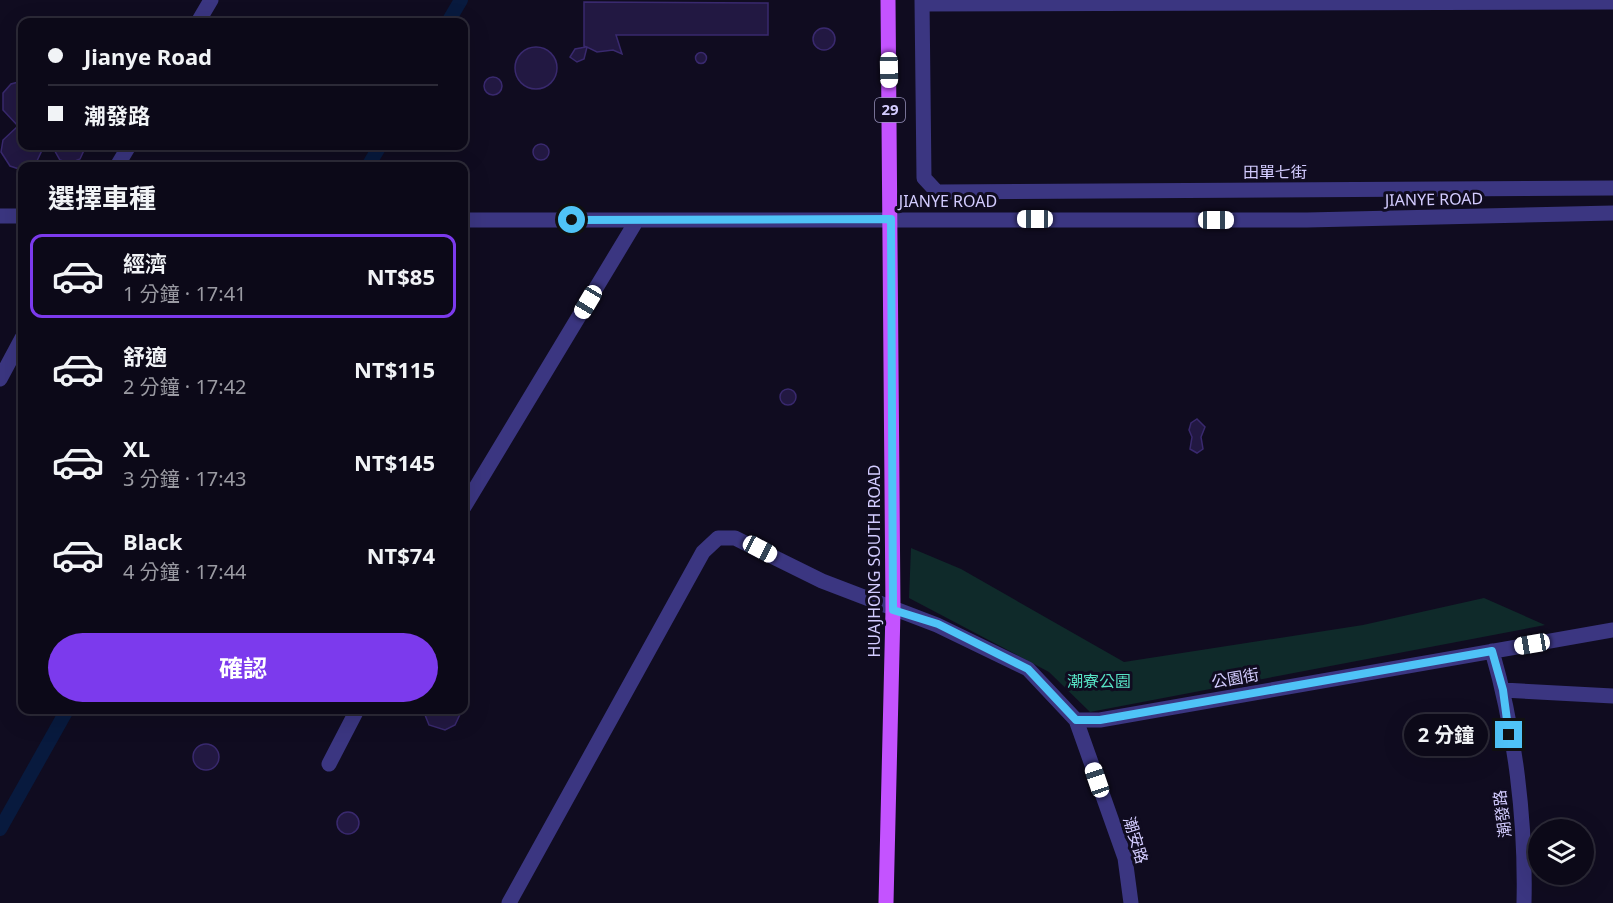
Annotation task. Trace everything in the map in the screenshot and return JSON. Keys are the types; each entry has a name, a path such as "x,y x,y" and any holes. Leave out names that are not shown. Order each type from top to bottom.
{"main road":[{"name":"29","path":"888,0 891,219"},
{"name":"HUAJHONG SOUTH ROAD","path":"886,903 893,610 891,219"}],"street":[{"path":"200,18 211,0"},
{"path":"922,2 1613,2"},
{"name":"田單七街","path":"922,2 924,178 937,192 1613,188"},
{"name":"JIANYE ROAD","path":"468,220 1307,220 1613,213"},
{"path":"0,216 18,216"},
{"path":"468,500 637,220"},
{"path":"0,379 18,345"},
{"path":"509,903 703,552 718,538 735,538 822,582 893,610 938,624 1028,669 1076,720"},
{"name":"公園街","path":"1076,720 1100,720 1613,630"},
{"name":"潮發路","path":"1492,651 1503,690 1522,826 1524,903"},
{"path":"1503,690 1613,696"},
{"path":"329,764 355,714"},
{"name":"潮安路","path":"1076,720 1125,858 1131,903"}],"green space":[{"name":"潮寮公園","path":"911,548 961,569 1124,662 1363,625 1484,598 1545,625 1090,712 1049,672 909,598"}],"building":[{"path":"584,2 768,3 768,35 616,35 622,54 613,50 597,52 587,47 584,59 577,62 570,57 575,49 586,47 584,46"},
{"path":"824,28 832,31 835,39 832,47 824,50 816,47 813,39 816,31"},
{"path":"536,47 544,48 551,53 556,60 556,76 551,83 544,88 536,89 528,88 521,83 516,76 515,68 516,60 521,53 528,48"},
{"path":"701,53 705,54 705,62 701,63 697,62 696,58 697,54"},
{"path":"493,77 499,80 502,86 499,92 493,95 487,92 484,86 487,80"},
{"path":"18,82 18,126 3,110 3,93 11,84"},
{"path":"18,126 18,150 42,150 36,162 18,162 18,169 10,166 1,152 3,140"},
{"path":"538,144 544,144 549,152 547,158 538,160 533,155 533,149"},
{"path":"54,150 84,150 80,159 72,162 60,160"},
{"path":"788,389 796,397 788,405 780,397"},
{"path":"1197,419 1205,427 1201,437 1203,449 1197,453 1190,449 1192,437 1189,430 1191,423"},
{"path":"425,714 460,714 455,725 445,730 429,725"},
{"path":"206,744 215,748 219,757 215,766 206,770 197,766 193,757 197,748"},
{"path":"348,812 356,815 359,823 356,831 348,834 340,831 337,823 340,815"}],"waterway":[{"path":"450,18 461,0"},
{"path":"370,162 378,150"},
{"path":"0,829 65,714"}],"route":[{"path":"572,220 891,219 893,610 938,624 1028,669 1076,720 1100,720 1492,651 1503,690 1509,735"}]}
